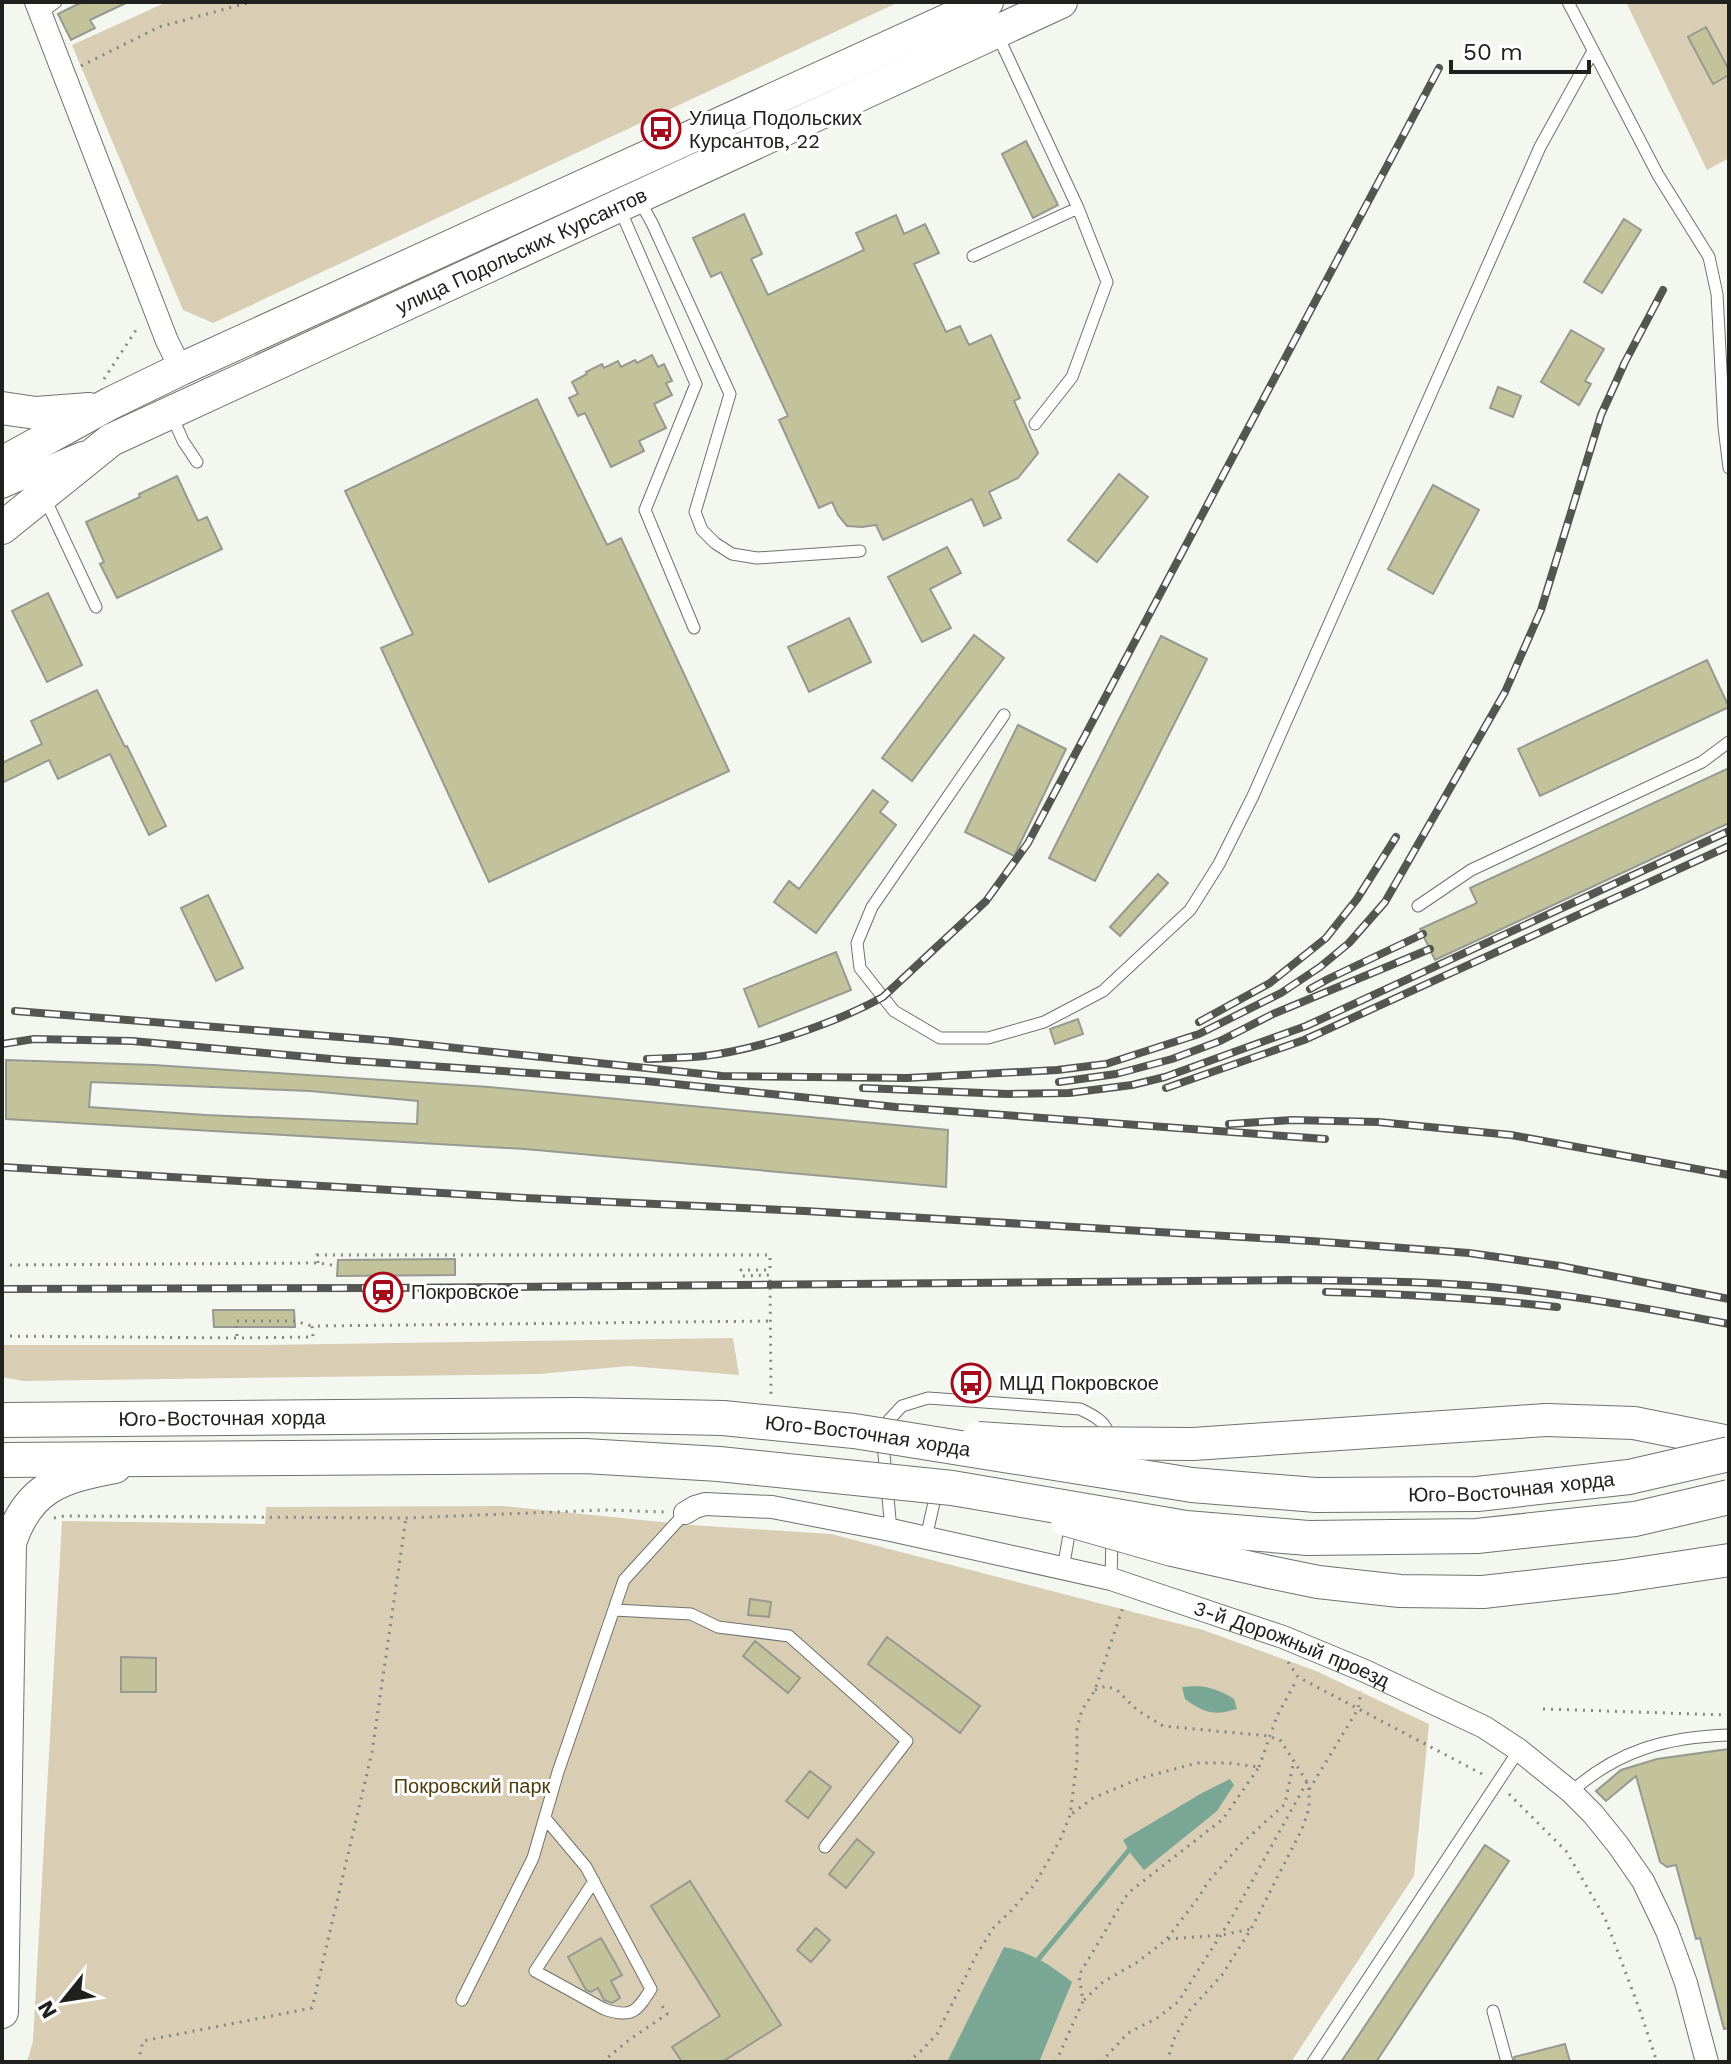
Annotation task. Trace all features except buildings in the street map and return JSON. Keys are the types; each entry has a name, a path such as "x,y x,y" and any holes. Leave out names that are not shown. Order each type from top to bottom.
{"main road":[{"name":"улица Подольских Курсантов","path":"2,463 101,395 181,369 991,17 1061,2"},
{"name":"улица Подольских Курсантов","path":"2,528 111,440 628,202 991,17"},
{"path":"2,408 36,413 61,410 101,395"},
{"name":"Юго-Восточная хорда","path":"2,1420 578,1415 723,1418 854,1431 1192,1485 1316,1495 1477,1494 1629,1477 1729,1454"},
{"path":"854,1431 1060,1443 1193,1444 1546,1420 1634,1423 1729,1442"},
{"name":"Юго-Восточная хорда","path":"2,1460 585,1456 719,1464 952,1488 1186,1528 1308,1538 1477,1536 1635,1519 1729,1497"},
{"path":"2,2012 10,1543 16,1523 27,1506 58,1482 76,1475 168,1458"},
{"path":"952,1488 1172,1550 1318,1582 1400,1591 1483,1592 1729,1560"}],"street":[{"path":"44,6 167,341 181,369"},
{"path":"2,487 111,440"},
{"name":"3-й Дорожный проезд","path":"685,1513 705,1504 772,1507 1111,1579 1283,1637 1365,1671 1484,1727 1519,1750 1571,1792 1593,1814 1643,1881 1667,1931 1686,1983 1707,2062"}],"lane":[{"path":"1568,2 1658,175 1709,257 1717,294 1729,468"},
{"path":"991,17 1078,208 1107,282 1072,377 1035,424"},
{"path":"1004,715 872,907 857,943 860,968 894,1011 940,1038 988,1038 1044,1022 1103,991 1190,910 1219,864 1253,796 1540,147 1593,51"},
{"path":"628,202 652,223 730,394 695,512 702,530 732,554 757,558 860,551"},
{"path":"628,202 696,384 645,510 694,628"},
{"path":"973,256 1078,208"},
{"path":"170,412 197,462"},
{"path":"40,497 49,507 96,607"},
{"path":"1418,906 1471,870 1702,762 1729,742"},
{"path":"891,1530 883,1444 889,1420 902,1406 928,1398 1080,1409 1098,1417 1109,1431 1113,1452 1113,1484"},
{"path":"926,1538 939,1479 1074,1505 1063,1569"},
{"path":"1111,1579 1112,1500"},
{"path":"462,2000 533,1858 558,1772 624,1580 685,1513"},
{"path":"614,1610 691,1614 718,1627 789,1636 907,1741 825,1847"},
{"path":"1571,1792 1613,1761 1644,1748 1677,1740 1729,1735"},
{"path":"1313,2062 1519,1750"},
{"path":"545,1818 586,1867 594,1881 651,1989 638,2009 626,2014 604,2009 535,1971 594,1881"},
{"path":"1493,2011 1507,2062"}],"path":[{"path":"71,71 159,27 251,2"},
{"path":"101,395 138,327"},
{"path":"237,1338 236,1321 295,1321 312,1326 771,1321 770,1275 742,1276 741,1270 770,1270 770,1255 317,1255 318,1263"},
{"path":"2,1265 318,1263 338,1266"},
{"path":"2,1336 313,1337 312,1326"},
{"path":"49,1519 64,1516 406,1518 605,1510 685,1513"},
{"path":"138,2062 143,2041 312,2008 372,1752 406,1518"},
{"path":"1095,1690 1126,1599"},
{"path":"1286,1659 1298,1677 1498,1783 1566,1851 1605,1918 1657,2062"},
{"path":"1083,2001 1079,1975 1128,1893 1223,1819 1259,1767 1277,1716 1298,1677"},
{"path":"908,2062 937,2034 994,1927 1035,1884 1061,1838 1070,1815 1077,1761 1077,1728 1082,1710 1090,1694 1106,1686 1117,1690 1137,1710 1163,1726 1269,1736 1281,1741 1309,1790 1309,1809 1302,1829 1251,1929 1222,1975 1190,2010 1174,2039 1167,2062"},
{"path":"1309,1790 1358,1709"},
{"path":"1543,1709 1729,1715"},
{"path":"1056,2062 1083,2001 1103,1982 1136,1963 1166,1940 1208,1882 1241,1844 1285,1804 1294,1760"},
{"path":"1070,1815 1093,1798 1141,1778 1197,1763 1259,1767"},
{"path":"1101,2062 1128,2033 1157,2018 1178,2002 1222,1935 1307,1782"},
{"path":"1166,1940 1251,1929"},
{"path":"602,2062 667,2014 651,1989"}],"green space":[{"path":"167,2 899,2 213,323 183,310 72,45"},
{"path":"1626,2 1729,2 1729,158 1707,170"},
{"path":"733,1338 739,1375 629,1366 539,1374 23,1381 2,1377 2,1345 266,1345"},
{"name":"Покровский парк","path":"502,1506 691,1525 831,1534 1203,1630 1316,1671 1429,1724 1414,1876 1291,2062 27,2062 33,2041 62,1521 265,1524 266,1507"}],"shaded area":[{"path":"1196,1686 1230,1696 1237,1709 1215,1713 1198,1707 1185,1699 1182,1687"},
{"path":"1230,1779 1234,1785 1217,1811 1144,1870 1123,1840"},
{"path":"1004,1947 1040,1960 1072,1982 1039,2062 947,2062"}],"waterway":[{"path":"1036,1962 1133,1848"}],"railway":[{"path":"647,1059 704,1056 748,1048 796,1034 864,1007 883,997 986,901 1028,843 1439,68"},
{"path":"15,1011 390,1041 722,1076 907,1078 1057,1070 1106,1064 1199,1034 1281,993 1320,967 1349,943 1385,902 1505,692 1541,610 1601,415 1663,290"},
{"path":"863,1088 1007,1094 1069,1093 1132,1085 1165,1077 1306,1026 1729,831"},
{"path":"1199,1022 1270,983 1326,938 1357,899 1396,837"},
{"path":"1166,1088 1304,1040 1729,846"},
{"path":"1310,989 1423,934"},
{"path":"1059,1082 1116,1074 1172,1059 1430,949"},
{"path":"2,1044 34,1039 132,1041 342,1060 646,1081 896,1107 1325,1139"},
{"path":"1229,1124 1292,1120 1378,1122 1511,1135 1729,1175"},
{"path":"2,1167 805,1211 1469,1253 1560,1266 1729,1299"},
{"path":"2,1289 1374,1281 1456,1284 1539,1292 1729,1324"},
{"path":"1326,1292 1442,1297 1557,1307"}],"place":[{"name":"Улица Подольских Курсантов, 22","path":"661,129"},
{"name":"Покровское","path":"383,1292"},
{"name":"МЦД Покровское","path":"971,1383"}]}
